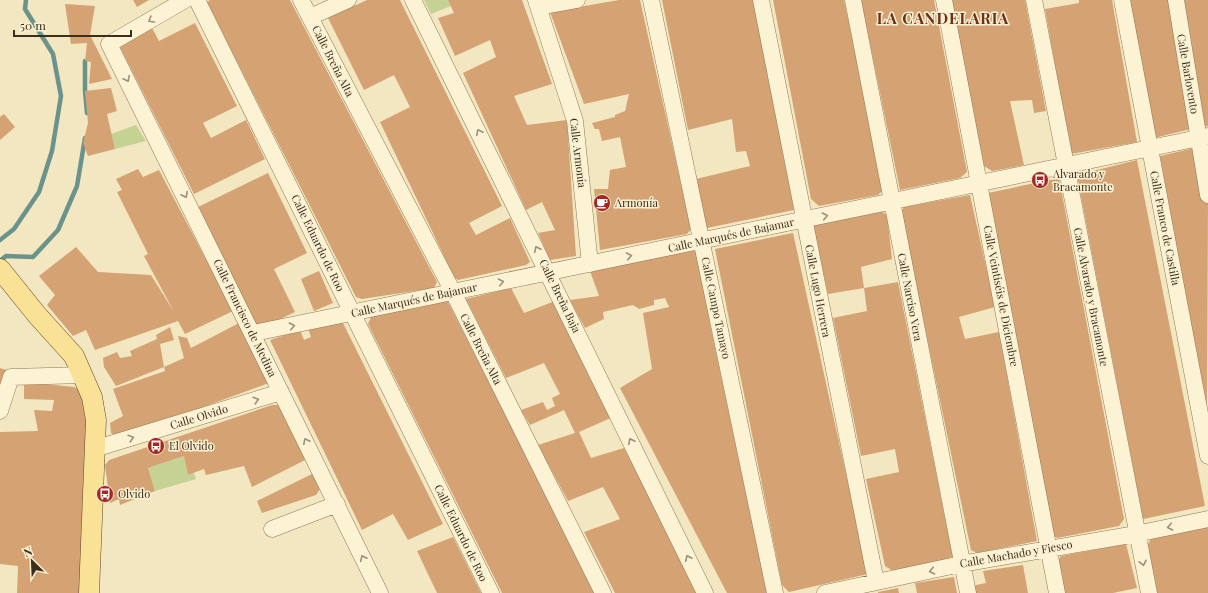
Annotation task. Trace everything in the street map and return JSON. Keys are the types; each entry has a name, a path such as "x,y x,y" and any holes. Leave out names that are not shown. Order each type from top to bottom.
{"main road":[{"path":"0,269 36,315 74,356 84,375 92,398 96,420 89,593"}],"street":[{"name":"Calle Francisco de Medina","path":"185,0 109,44 254,334 380,593"},
{"name":"Calle Eduardo de Roo","path":"197,0 491,593"},
{"name":"Calle Breña Alta","path":"301,0 453,292 603,593"},
{"path":"310,17 348,0"},
{"name":"Calle Breña Baja","path":"413,0 705,593"},
{"path":"538,4 577,0"},
{"name":"Calle Campo Tamayo","path":"651,0 775,593"},
{"name":"Calle Lugo Herrera","path":"761,0 803,220 876,582"},
{"name":"Calle Narciso Vera","path":"854,0 961,564 968,593"},
{"name":"Calle Veintiséis de Diciembre","path":"944,0 980,184 1056,593"},
{"name":"Calle Alvarado y Bracamonte","path":"1034,0 1136,534 1149,593"},
{"name":"Calle Franco de Castilla","path":"1122,0 1208,456"},
{"name":"Calle Barlovento","path":"1176,0 1204,137 1208,195"},
{"name":"Calle Armonía","path":"538,4 575,121 590,264"},
{"name":"Calle Marqués de Bajamar","path":"254,334 1204,137"},
{"path":"0,411 11,377 84,375"},
{"name":"Calle Olvido","path":"94,449 281,392"},
{"path":"272,529 336,504"},
{"name":"Calle Machado y Fiesco","path":"825,593 961,564 1136,534 1208,519"}],"green space":[{"path":"424,0 448,0 451,6 431,14"},
{"path":"136,125 146,141 115,149 111,134"},
{"path":"184,456 188,475 194,473 196,479 155,491 148,468"}],"building":[{"path":"133,0 149,0 137,7"},
{"path":"210,0 290,0 437,282 434,288 362,299 356,297 207,2"},
{"path":"367,0 400,0 502,206 469,223 476,235 510,218 530,262 526,265 458,280 454,277 380,122 410,107 394,75 364,90 328,18"},
{"path":"448,0 522,0 552,84 514,96 527,125 567,120 576,256 550,260 538,233 555,230 542,202 526,210 463,73 496,57 490,40 455,56 438,18 454,13"},
{"path":"619,0 640,0 691,229 687,234 600,250 594,189 608,189 610,170 626,167 620,137 602,141 599,129 595,129 592,123 615,117 615,115 625,111 629,94 584,104 550,12"},
{"path":"662,0 753,0 794,210 707,228 696,179 750,166 746,151 736,152 732,119 688,130"},
{"path":"773,0 844,0 885,188 878,195 819,206 811,199"},
{"path":"861,0 934,0 967,172 960,178 900,190"},
{"path":"951,0 1025,0 1046,111 1034,113 1032,100 1010,101 1024,165 992,171 984,166"},
{"path":"1079,0 1112,0 1137,142 1071,154 1045,9 1079,3"},
{"path":"1127,0 1173,0 1195,128 1154,138"},
{"path":"1179,0 1208,0 1208,126 1201,128"},
{"path":"65,4 95,6 90,35 112,79 89,84 91,62 85,61 87,43 71,44"},
{"path":"195,23 237,106 203,123 211,138 246,120 265,159 194,194 119,45 152,28 159,41"},
{"path":"111,88 117,111 107,114 115,149 88,156 83,143 88,123 85,91"},
{"path":"4,114 15,127 0,140 0,117"},
{"path":"1198,147 1208,200 1207,412 1160,156"},
{"path":"1137,160 1205,506 1143,519 1077,175"},
{"path":"138,169 143,177 159,170 233,311 185,334 178,321 95,350 86,330 73,336 47,305 55,295 39,276 76,247 98,272 151,275 174,312 144,256 148,254 117,192 122,190 116,179"},
{"path":"268,173 307,253 274,269 295,312 255,331 196,208"},
{"path":"1059,178 1124,519 1119,526 1057,538 1052,535 988,193"},
{"path":"970,195 995,307 959,317 965,339 999,332 1037,541 977,553 971,550 901,212 904,207"},
{"path":"881,211 887,215 892,259 861,267 864,288 828,294 813,224"},
{"path":"793,233 868,574 789,592 782,585 715,249"},
{"path":"694,250 699,255 710,324 767,593 727,593 620,388 652,369 643,313 669,307 665,298 654,300 654,305 639,309 633,305 603,312 604,319 585,328 570,300 599,296 590,271"},
{"path":"319,271 333,303 314,311 301,279"},
{"path":"898,282 953,558 893,571 885,566 866,479 899,472 895,449 861,456 833,318 867,311 864,288"},
{"path":"511,288 524,313 555,301 613,417 579,432 591,458 624,448 699,593 615,593 584,532 620,519 603,487 568,501 538,445 575,433 564,410 530,425 521,410 543,402 547,410 555,406 552,398 560,394 544,363 506,378 466,299"},
{"path":"447,300 596,593 502,593 368,324 372,314"},
{"path":"342,321 443,524 408,540 393,514 362,530 270,340 300,330 304,340 311,337 308,328"},
{"path":"241,322 269,383 118,438 111,433 110,423 123,416 113,389 165,371 164,367 184,358 178,336 187,338 191,348"},
{"path":"170,327 174,340 160,344 164,367 116,386 104,367 103,358 117,352 120,358 132,356 130,351 157,339 156,335"},
{"path":"0,368 6,370 0,389"},
{"path":"24,382 74,387 83,392 87,429 81,593 17,593 18,566 0,564 0,432 38,431 34,410 52,411 54,400 24,399"},
{"path":"272,405 281,405 305,460 252,487 244,466 206,475 204,469 188,475 184,456 148,468 155,491 120,505 119,499 110,503 105,465 109,460"},
{"path":"312,474 320,489 316,495 262,513 257,501"},
{"path":"1208,524 1208,593 1154,593 1147,546 1152,537"},
{"path":"453,537 481,593 437,593 417,551"},
{"path":"1126,544 1137,588 1113,593 1065,593 1058,560 1061,556"},
{"path":"1023,565 1028,593 973,593 971,586 986,583 983,571"},
{"path":"954,577 957,593 917,593 915,583"},
{"path":"898,588 899,593 878,593 878,592"}],"waterway":[{"path":"0,240 14,229 39,192 52,151 61,96 53,54 25,9 26,0"},
{"path":"85,61 87,113"},
{"path":"0,261 6,256 33,257 58,230 77,186 85,138"}],"place":[{"name":"Alvarado y Bracamonte","path":"1040,180"},
{"name":"Armonía","path":"602,203"},
{"name":"El Olvido","path":"156,446"},
{"name":"Olvido","path":"105,494"}],"district":[{"name":"LA CANDELARIA","path":"943,19"}]}
